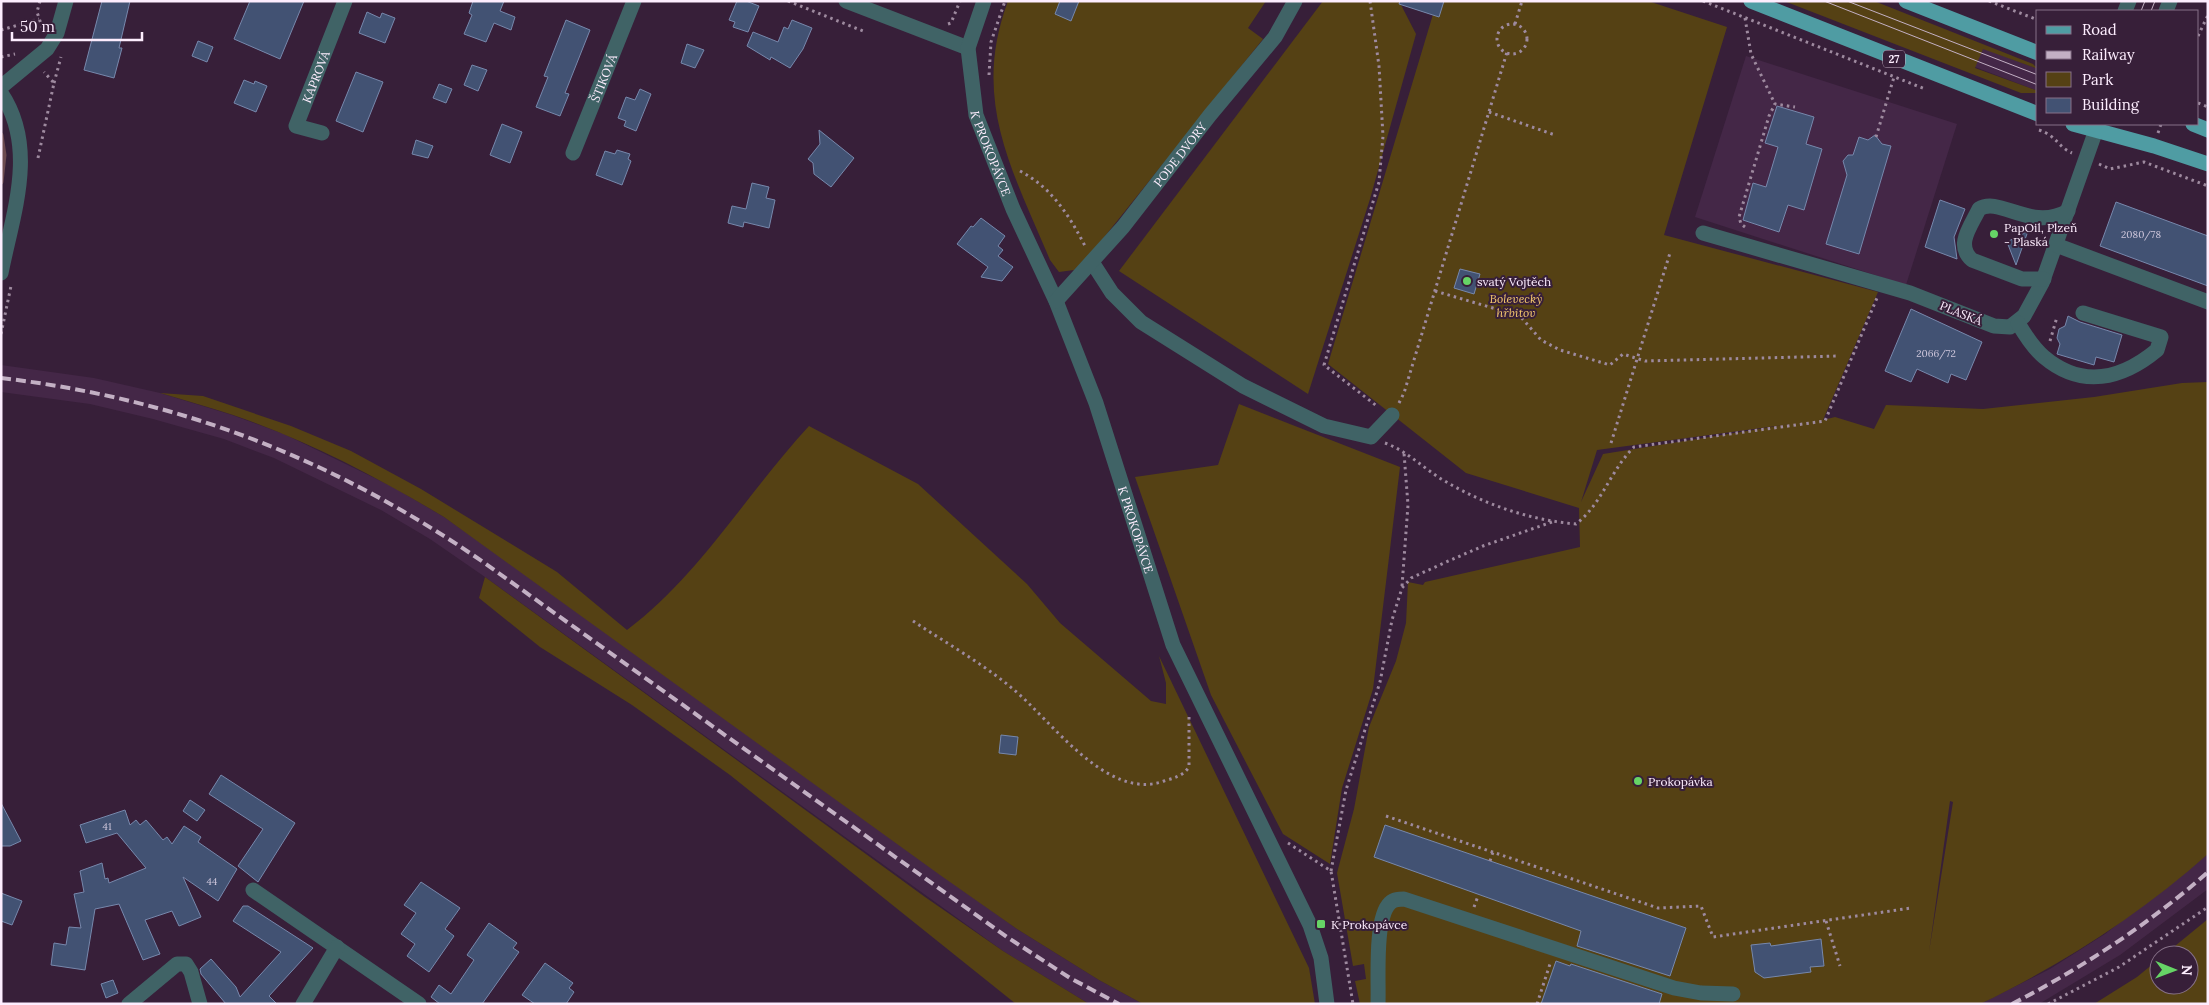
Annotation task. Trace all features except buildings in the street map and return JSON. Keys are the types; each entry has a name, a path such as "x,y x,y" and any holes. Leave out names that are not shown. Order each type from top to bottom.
{"main road":[{"name":"27","path":"1751,1 2036,113"},
{"path":"1906,1 2036,52"},
{"path":"2086,125 2099,126 2208,164"},
{"path":"2196,125 2208,130"}],"street":[{"path":"1,87 47,49 57,33 66,1"},
{"name":"KAPROVÁ","path":"322,133 296,126 345,1"},
{"name":"ŠTIKOVÁ","path":"573,154 634,1"},
{"path":"846,1 968,48"},
{"name":"K PROKOPÁVCE","path":"984,1 968,48 976,115 1013,208 1056,301 1096,404 1173,645 1310,925 1321,958 1327,1004"},
{"name":"PODE DVORY","path":"1056,301 1123,227 1210,115 1275,37 1296,1"},
{"path":"1,92 15,118 20,134 22,156 20,178 2,267"},
{"path":"2083,313 2161,337 2157,350 2120,374 2090,377 2076,374 2044,358 2032,345 2018,323 2027,312 2044,279 2099,126"},
{"path":"2044,279 2022,279 1972,260 1966,255 1963,242 1979,209 1984,206 1995,206 2044,219 2058,217 2068,211"},
{"name":"PLASKÁ","path":"1703,233 1883,285 1994,326 2010,327 2018,323"},
{"path":"2056,245 2208,302"},
{"path":"1092,262 1112,293 1141,322 1243,386 1324,426 1371,437 1391,417"},
{"path":"253,890 419,1004"},
{"path":"1378,1004 1378,945 1384,915 1388,904 1395,900 1404,899 1674,988 1733,994"},
{"path":"303,1004 337,948"},
{"path":"129,1004 177,964 186,964 191,972 200,1004"}],"path":[{"path":"40,1 37,12 42,26 40,32"},
{"path":"788,1 863,31"},
{"path":"988,80 991,42 1005,1"},
{"path":"1370,1 1379,66 1383,136 1379,182 1324,365 1391,417 1404,393 1507,52"},
{"path":"1515,24 1522,1"},
{"path":"1989,1 2036,19"},
{"path":"2199,34 2208,15"},
{"path":"1745,18 1753,60 1776,104"},
{"path":"1,30 39,19"},
{"path":"1515,24 1524,30 1527,40 1525,45 1517,52 1507,52 1500,46 1497,37 1506,25 1515,24"},
{"path":"1876,137 1894,78"},
{"path":"1776,104 1795,107"},
{"path":"1748,229 1741,224 1739,216 1769,116 1776,104"},
{"path":"1489,112 1555,134"},
{"path":"2148,164 2208,186"},
{"path":"1020,171 1048,190 1061,203 1092,262"},
{"path":"1611,443 1670,253"},
{"path":"1371,437 1404,452 1442,479 1467,493 1504,509 1552,522 1576,524 1590,514 1619,462 1634,447 1824,421 1883,285"},
{"path":"1435,291 1520,316 1540,340 1560,350 1610,365 1623,354 1645,361 1838,356"},
{"path":"2044,358 2056,333 2057,317"},
{"path":"1353,1004 1331,871 1346,790 1380,682 1392,620 1402,588 1408,505 1404,452"},
{"path":"1402,588 1411,578 1475,550 1552,522"},
{"path":"913,621 1013,689 1048,723 1107,774 1133,784 1159,783 1185,774 1189,767 1188,712"},
{"path":"1386,816 1658,908 1701,906 1713,938 1911,908"},
{"path":"1285,841 1331,871"},
{"path":"1490,861 1493,852"},
{"path":"2048,1004 2119,967 2208,907"},
{"path":"1826,921 1840,966"},
{"path":"1537,1004 1551,959"}],"shaded area":[{"path":"1802,1 1860,1 2036,68 2036,90"},
{"path":"1746,56 1957,124 1906,285 1695,217"},
{"path":"1,365 94,378 160,393 232,415 284,434 393,487 444,517 500,556 1017,929 1099,980 1143,1004 1089,1004 1003,951 485,577 430,539 381,510 274,458 224,439 90,404 1,392"},
{"path":"2208,854 2208,889 2120,955 2039,1004 1980,1004 2050,969 2105,934"}],"green space":[{"path":"1008,1 1266,1 1248,28 1263,39 1089,256 1074,270 1059,272 1050,260 1010,164 1001,133 995,102 994,70 998,37"},
{"path":"1323,1 1399,1 1416,34 1370,199 1308,394 1119,271"},
{"name":"Bolevecký hřbitov","path":"1437,1 1648,1 1727,27 1664,235 1878,292 1823,420 1835,417 1874,429 1886,405 1983,409 2094,397 2182,383 2208,382 2208,854 2155,898 2099,937 2011,989 1980,1004 1360,1004 1355,981 1366,979 1364,964 1353,966 1337,873 1354,809 1369,727 1396,661 1406,623 1408,582 1423,585 1425,582 1580,547 1579,508 1466,473 1328,364","holes":["1791,424 1603,454 1581,502 1597,450","1950,801 1953,802 1929,952"]},
{"path":"1784,1 1874,1 2033,64 2036,68 1983,49 1975,68 2036,90 2036,93 2021,93"},
{"path":"160,393 203,396 291,426 351,451 421,489 557,572 627,630 678,584 809,426 918,484 1027,584 1060,623 1151,701 1166,704 1166,683 1159,656 1309,968 1315,1004 1143,1004 1099,980 1017,929 444,517 341,460 288,436 233,415"},
{"path":"1239,404 1400,467 1373,689 1342,788 1330,864 1283,834 1211,695 1135,477 1218,465"},
{"path":"485,577 925,897 1003,951 1089,1004 1016,1004 730,775 632,705 540,647 479,598"},
{"path":"2208,919 2208,1004 2094,1004 2149,967 2149,995 2199,995 2199,945 2176,945"}],"waterway":[{"path":"1,135 4,155 1,182"}],"tram line":[{"path":"1824,1 2036,84"},
{"path":"1847,1 2036,74"},
{"path":"2141,10 2145,1"},
{"path":"2151,10 2155,1"}],"railway":[{"path":"1,378 67,388 132,401 195,419 256,440 315,465 373,494 430,527 486,564 1007,937 1070,978 1119,1004"},
{"path":"2012,1004 2064,976 2114,944 2162,910 2208,872"}],"place":[{"name":"PapOil, Plzeň - Plaská","path":"1994,234"},
{"name":"svatý Vojtěch","path":"1467,281"},
{"name":"Prokopávka","path":"1638,781"},
{"name":"K Prokopávce","path":"1321,924"}]}
